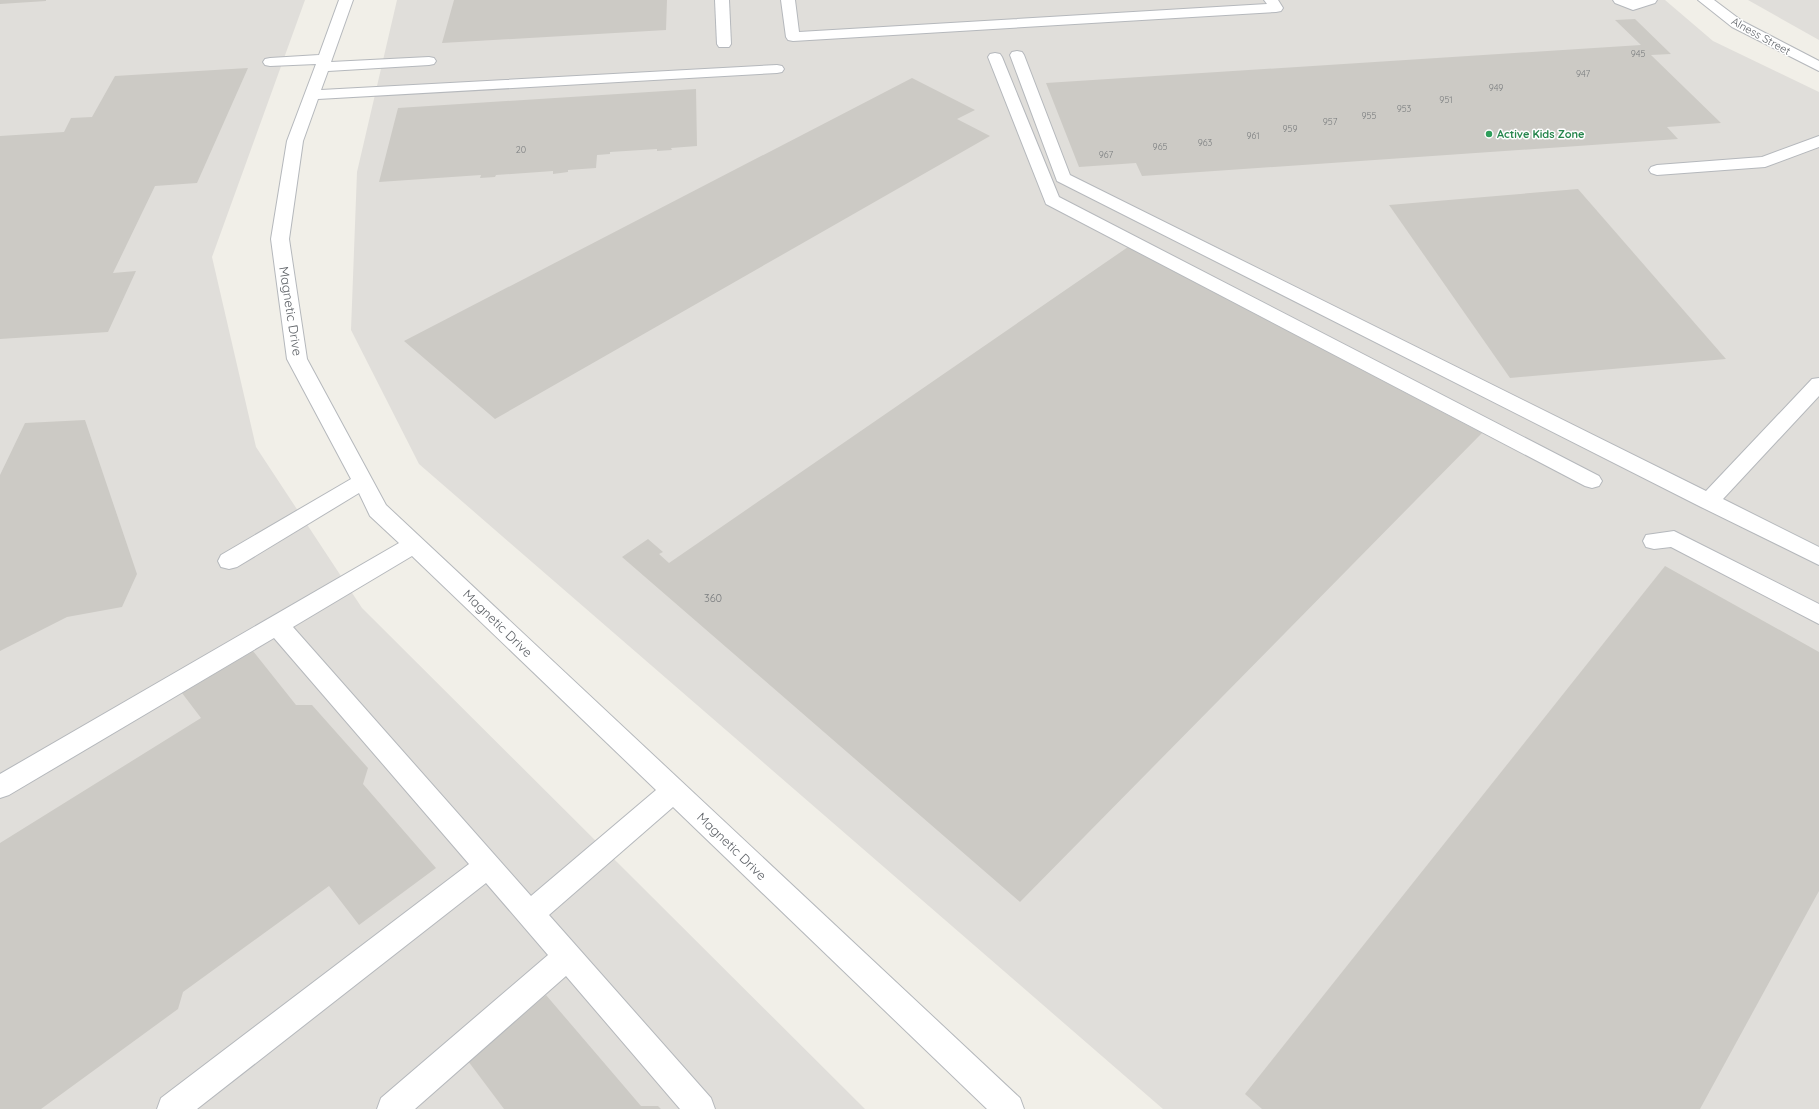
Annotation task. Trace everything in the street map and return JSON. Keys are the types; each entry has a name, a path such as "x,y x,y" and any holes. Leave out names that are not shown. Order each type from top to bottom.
{"street":[{"name":"Magnetic Drive","path":"346,0 295,141 280,239 297,359 364,481 378,510 1009,1109"},
{"path":"722,0 724,44"},
{"path":"788,0 793,37 1276,8 1271,0"},
{"path":"1620,0 1633,6 1650,0"},
{"name":"Alness Street","path":"1705,0 1737,24 1819,68"},
{"path":"1017,55 1063,178 1819,557"},
{"path":"995,57 1052,200 1592,481"},
{"path":"270,62 323,63 429,61"},
{"path":"311,95 776,69"},
{"path":"1658,170 1765,162 1819,141"},
{"path":"1708,502 1819,384"},
{"path":"229,560 364,481"},
{"path":"1654,541 1674,539 1819,615"},
{"path":"0,787 415,544"},
{"path":"277,625 700,1109"},
{"path":"530,914 674,790"},
{"path":"172,1109 487,866"},
{"path":"392,1109 567,957"}],"shaded area":[{"path":"0,0 305,0 212,257 256,447 362,608 865,1109 0,1109"},
{"path":"397,0 1665,0 1713,41 1819,92 1819,1109 1163,1109 419,464 351,330 357,172"},
{"path":"1748,0 1819,0 1819,40"}],"building":[{"path":"0,0 46,0 46,1 0,4"},
{"path":"454,0 667,0 666,30 442,43"},
{"path":"1635,19 1671,54 1651,55 1721,123 1667,127 1678,139 1142,176 1136,163 1079,167 1046,83 1641,45 1615,20"},
{"path":"248,68 197,183 155,186 113,273 136,271 108,332 0,339 0,136 64,132 71,118 92,117 115,76"},
{"path":"912,78 975,110 957,119 990,136 495,419 404,341"},
{"path":"696,89 697,146 671,148 672,150 657,151 657,149 610,152 610,154 597,155 596,168 568,170 568,172 553,174 553,171 496,175 495,177 480,178 481,175 379,182 398,108"},
{"path":"1578,189 1726,359 1510,378 1389,205"},
{"path":"1128,247 1482,433 1020,902 622,557 648,539 663,552 659,554 669,563"},
{"path":"85,420 137,574 122,607 67,617 0,651 0,475 25,423"},
{"path":"1665,566 1819,652 1819,891 1700,1109 1262,1109 1245,1094"},
{"path":"253,651 296,705 312,705 368,768 363,784 436,868 359,925 329,886 183,992 178,1009 41,1109 0,1109 0,843 201,718 182,693"},
{"path":"546,995 641,1106 658,1106 661,1109 504,1109 468,1061"}],"place":[{"name":"Active Kids Zone","path":"1489,134"}]}
